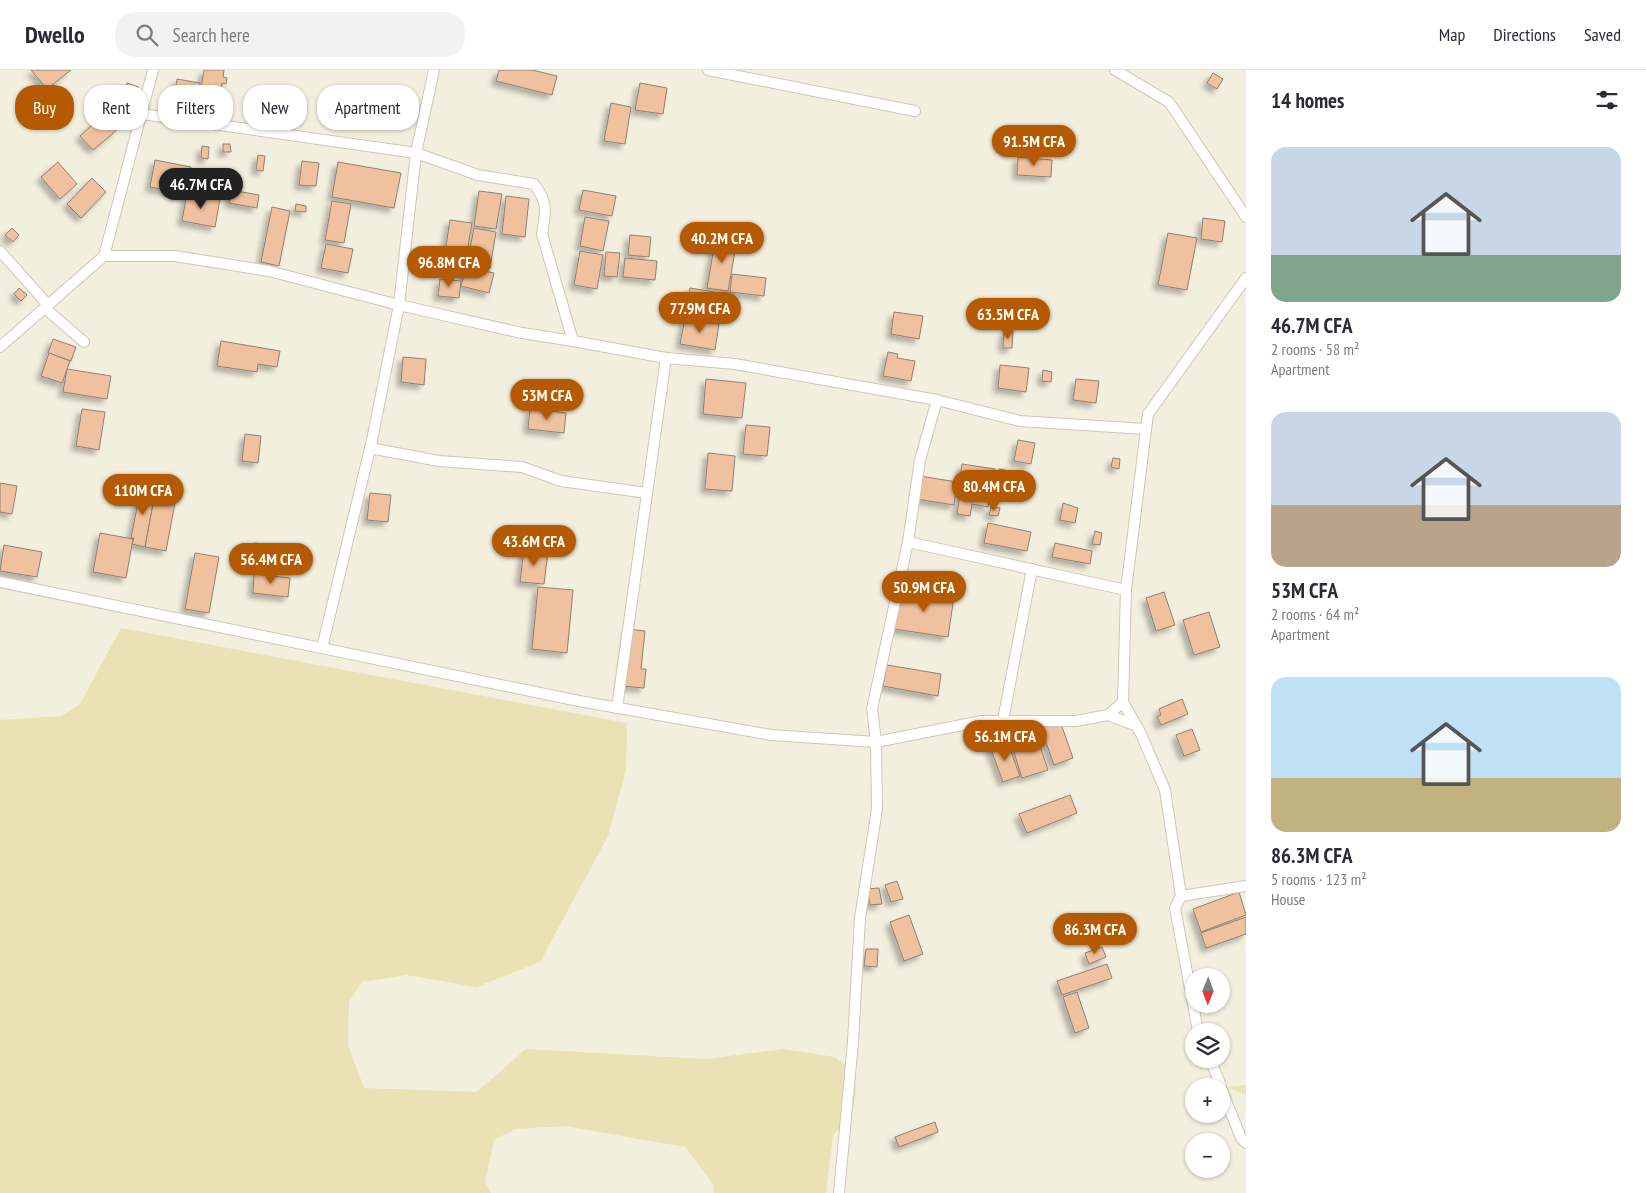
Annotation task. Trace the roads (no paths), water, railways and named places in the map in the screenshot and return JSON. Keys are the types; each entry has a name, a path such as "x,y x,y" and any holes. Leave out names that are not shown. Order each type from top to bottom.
{"street":[{"path":"148,90 153,70"},
{"path":"322,648 370,448 399,305 416,153 434,70"},
{"path":"708,70 915,111"},
{"path":"1115,70 1169,102 1246,217"},
{"path":"148,115 416,153 478,175 534,184 544,196 546,216 542,234 573,341"},
{"path":"0,347 104,256 138,130"},
{"path":"0,252 48,305"},
{"path":"104,256 176,256 269,271 399,305 522,332 666,358 735,364 937,400 1020,422 1145,429"},
{"path":"1197,1023 1175,908 1180,896 1165,790 1137,726 1123,702 1126,590 1148,414 1246,278"},
{"path":"48,305 45,308 84,342"},
{"path":"617,708 666,358"},
{"path":"839,1193 853,1042 860,918 877,809 876,742 872,709 908,542 920,460 937,400"},
{"path":"370,448 439,461 522,467 561,482 647,493"},
{"path":"908,542 1126,590"},
{"path":"1003,720 1032,570"},
{"path":"0,582 617,708 771,735 876,742 982,721 1076,721 1108,715 1123,702"},
{"path":"1108,715 1137,726"},
{"path":"1180,896 1246,886"},
{"path":"1230,1110 1241,1138 1246,1144"}]}
